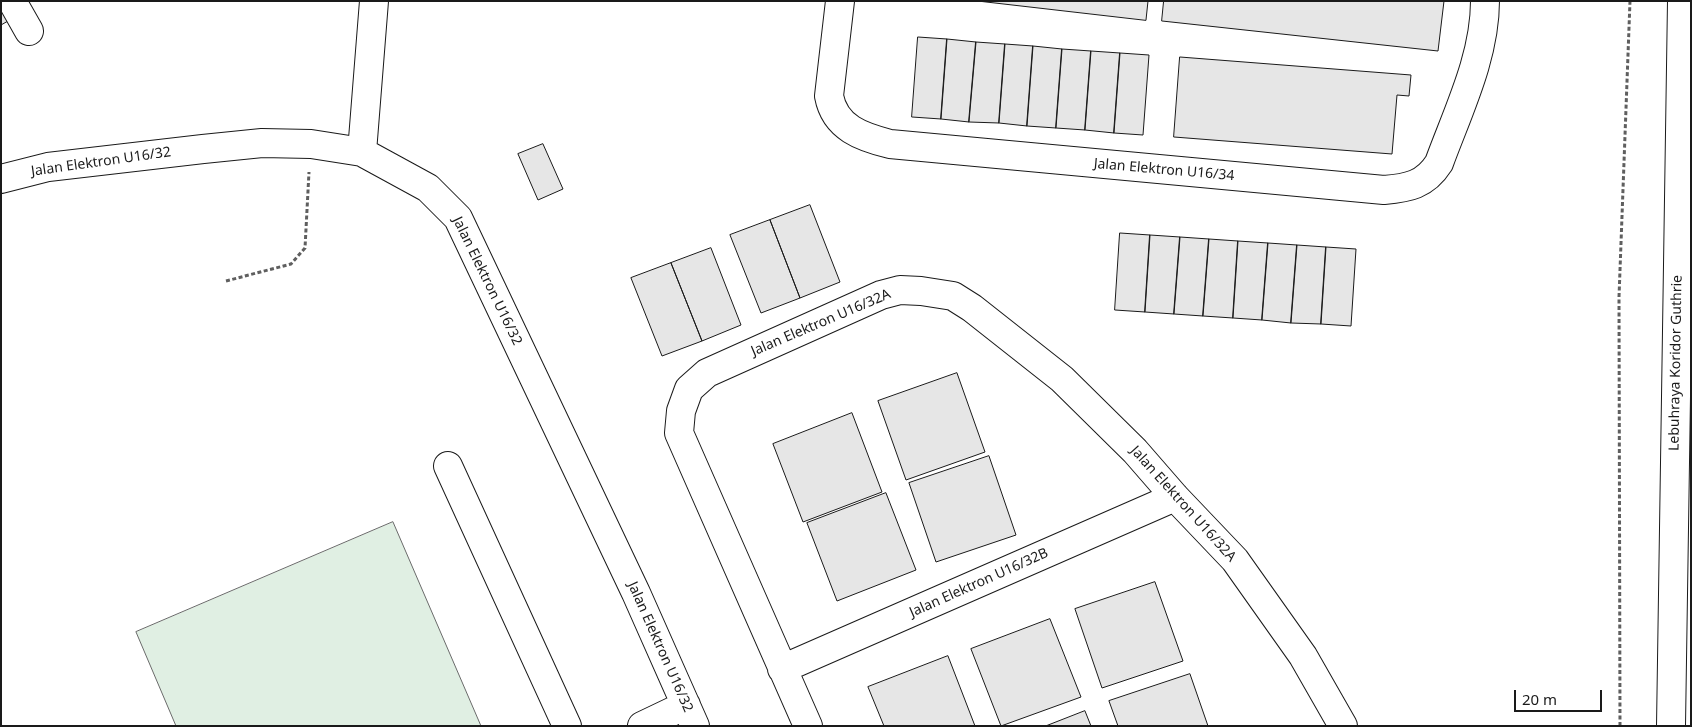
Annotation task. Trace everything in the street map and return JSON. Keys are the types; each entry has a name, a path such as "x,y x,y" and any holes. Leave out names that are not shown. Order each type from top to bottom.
{"main road":[{"path":"12,1 29,31"},
{"path":"362,152 374,1"},
{"name":"Jalan Elektron U16/34","path":"840,1 829,96 831,107 837,118 851,130 868,138 890,144 1384,190 1407,188 1433,174 1440,163 1476,61 1485,18 1485,1"},
{"name":"Lebuhraya Koridor Guthrie","path":"1671,726 1682,1"},
{"name":"Jalan Elektron U16/32","path":"1,179 48,167 194,150 262,143 311,144 362,152 428,188 458,218 636,593 690,715"},
{"name":"Jalan Elektron U16/32A","path":"808,726 679,433 681,411 689,389 707,373 881,296 900,290 953,296 972,308 1062,379 1134,450 1234,560 1303,656 1343,726"},
{"path":"448,466 567,726"},
{"name":"Jalan Elektron U16/32B","path":"782,669 1175,497"},
{"path":"642,726 690,715"}],"path":[{"path":"1620,726 1619,297 1630,1"},
{"path":"226,281 291,264 304,248 311,144"}],"green space":[{"path":"393,522 481,726 176,726 136,632"}],"building":[{"path":"1,1 15,17 1,25"},
{"path":"978,1 1148,1 1146,20"},
{"path":"1164,1 1444,1 1438,51 1162,21"},
{"path":"918,37 947,39 941,119 912,117"},
{"path":"947,39 976,42 969,122 941,119"},
{"path":"976,42 1005,44 999,123 969,122"},
{"path":"1005,44 1033,46 1027,126 999,123"},
{"path":"1033,46 1062,49 1056,128 1027,126"},
{"path":"1062,49 1091,51 1085,130 1056,128"},
{"path":"1091,51 1120,53 1114,133 1085,130"},
{"path":"1120,53 1149,55 1143,135 1114,133"},
{"path":"1180,57 1411,75 1409,96 1397,95 1392,154 1174,137"},
{"path":"543,144 563,189 538,200 518,154"},
{"path":"810,205 840,282 800,298 770,220"},
{"path":"770,220 800,298 761,313 730,235"},
{"path":"1120,233 1150,235 1145,312 1115,310"},
{"path":"1150,235 1180,237 1174,314 1145,312"},
{"path":"1180,237 1209,239 1203,316 1174,314"},
{"path":"1209,239 1238,241 1233,318 1203,316"},
{"path":"1238,241 1268,243 1262,320 1233,318"},
{"path":"1268,243 1297,245 1291,323 1262,320"},
{"path":"1297,245 1326,247 1321,324 1291,323"},
{"path":"1326,247 1356,249 1351,326 1321,324"},
{"path":"711,248 741,325 702,341 671,263"},
{"path":"671,263 702,341 662,356 631,278"},
{"path":"957,373 985,452 906,480 878,401"},
{"path":"852,413 882,492 803,522 773,444"},
{"path":"989,456 1016,535 936,562 909,483"},
{"path":"886,493 916,570 837,601 807,523"},
{"path":"1155,582 1183,661 1102,688 1075,609"},
{"path":"1050,619 1081,697 1001,726 971,649"},
{"path":"948,656 975,726 884,726 868,687"},
{"path":"1190,674 1208,726 1118,726 1109,701"},
{"path":"1085,711 1091,726 1046,726"}]}
